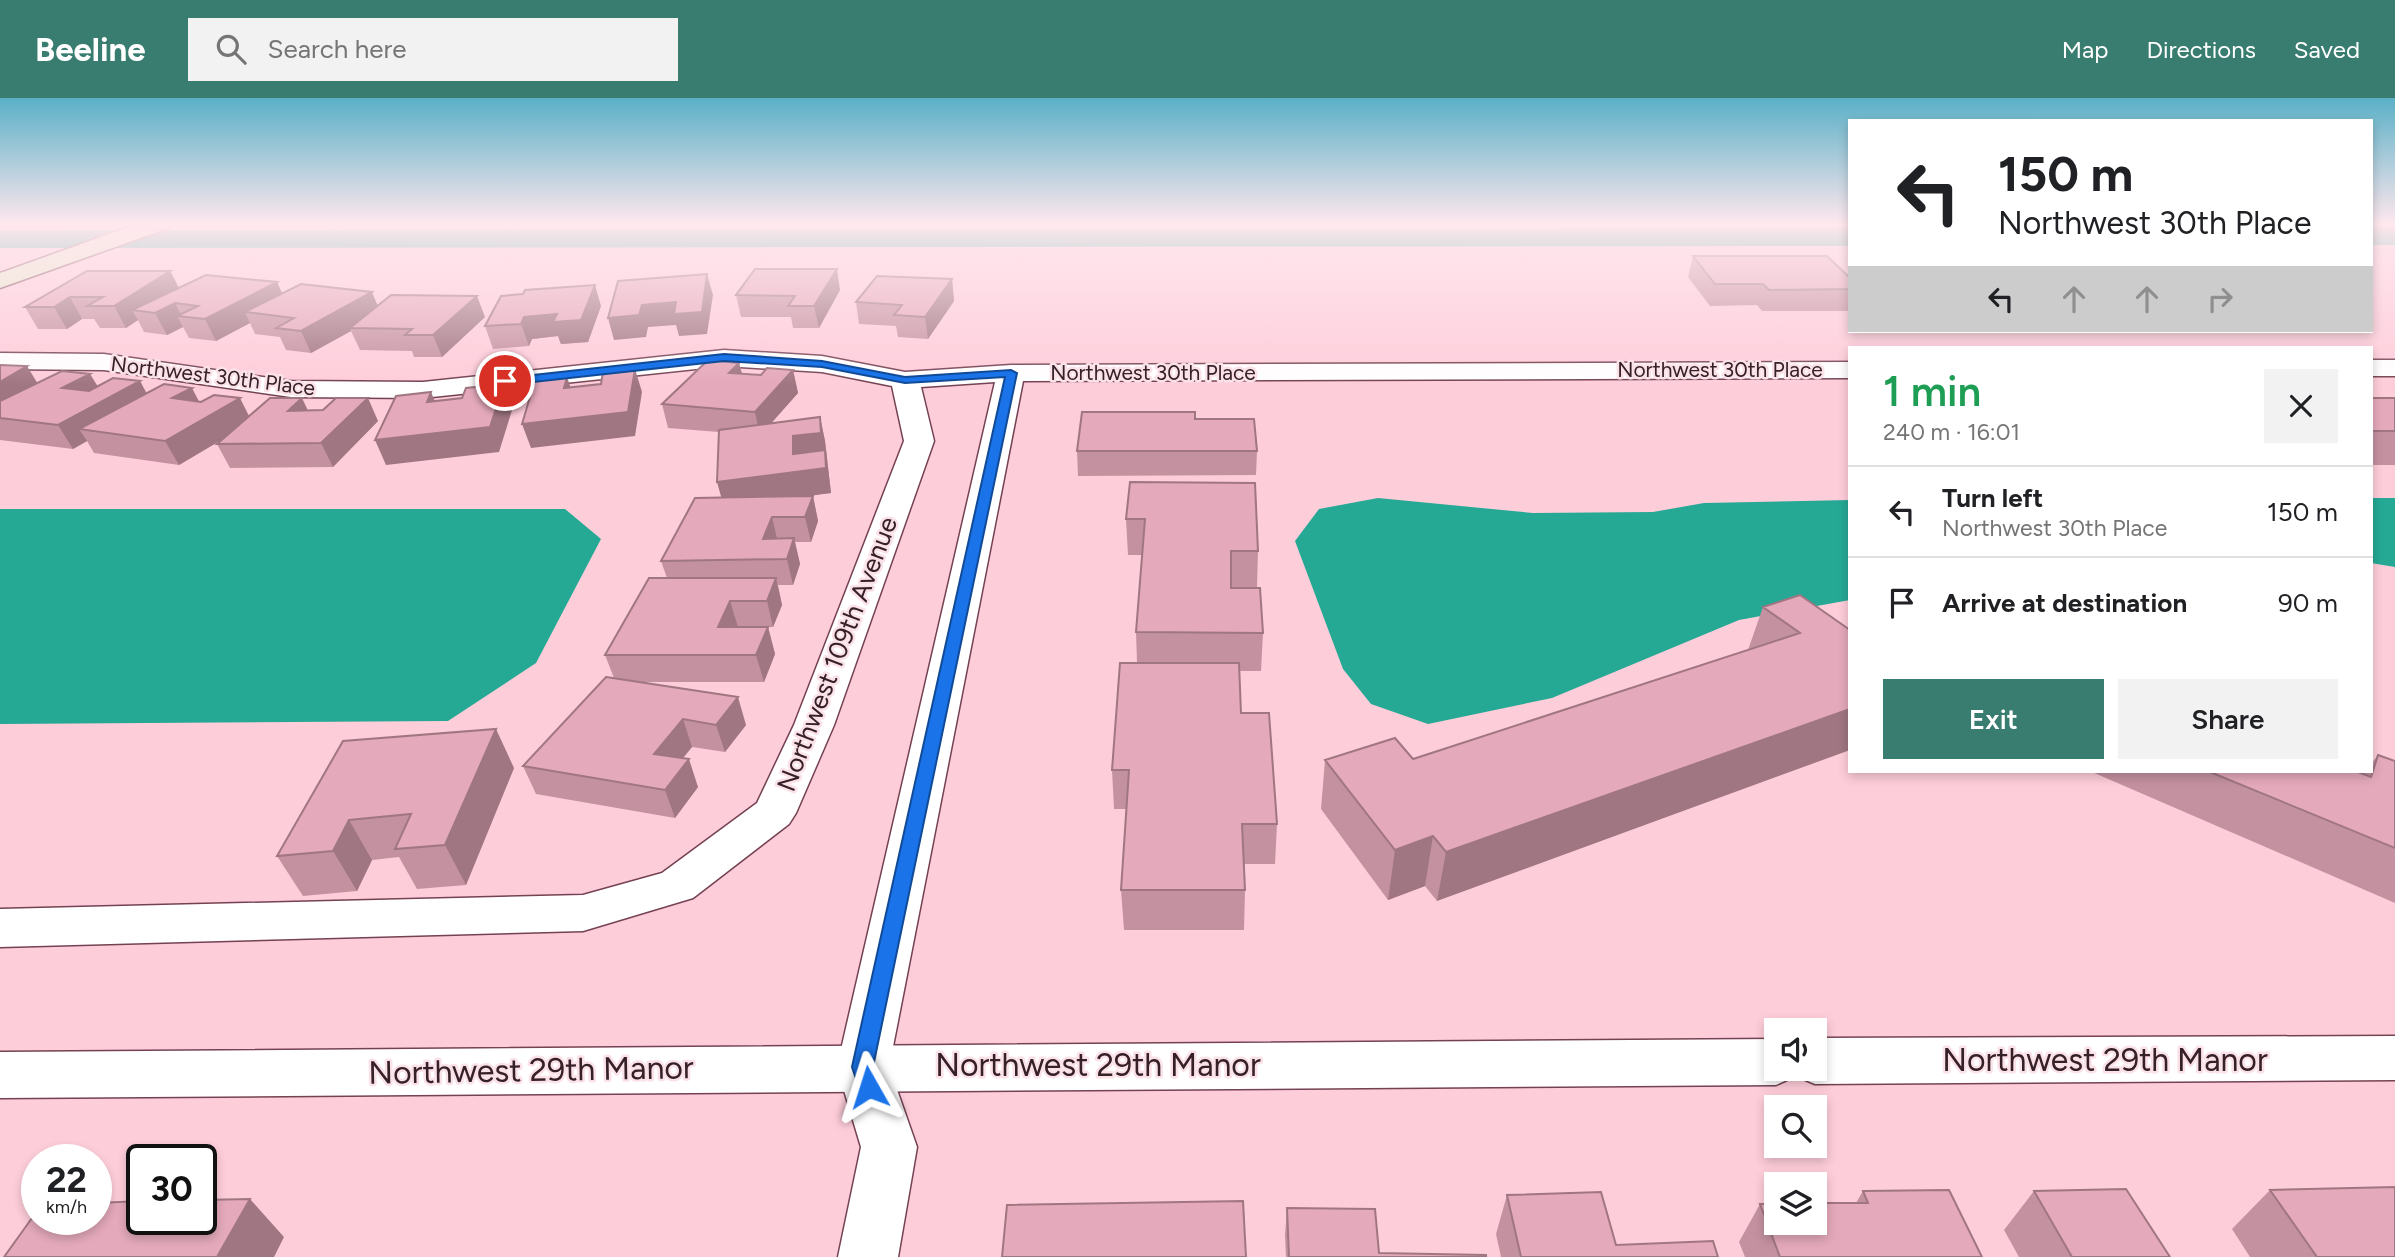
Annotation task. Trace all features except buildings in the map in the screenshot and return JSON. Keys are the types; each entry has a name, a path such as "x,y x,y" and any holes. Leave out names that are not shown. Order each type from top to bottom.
{"street":[{"name":"Northwest 30th Place","path":"0,361 104,362 291,389 423,390 724,358 822,364 905,380 1011,373 1848,370"},
{"path":"2373,368 2395,368"},
{"path":"868,1257 889,1147 863,1067 1011,373"},
{"name":"Northwest 109th Avenue","path":"0,928 583,913 677,886 774,813 808,738 919,441 905,380"},
{"name":"Northwest 29th Manor","path":"1827,1061 2395,1058"},
{"name":"Northwest 29th Manor","path":"0,1075 1764,1062"}],"shaded area":[{"path":"1378,498 1533,513 1653,512 1704,503 1848,500 1848,600 1739,620 1552,698 1428,724 1371,704 1343,669 1295,541 1319,509"},
{"path":"2373,498 2395,498 2395,567 2373,563"},
{"path":"0,509 565,509 601,539 536,663 448,721 0,724"}],"route":[{"path":"505,381 724,358 822,364 905,380 1011,373 863,1067 869,1087"}]}
